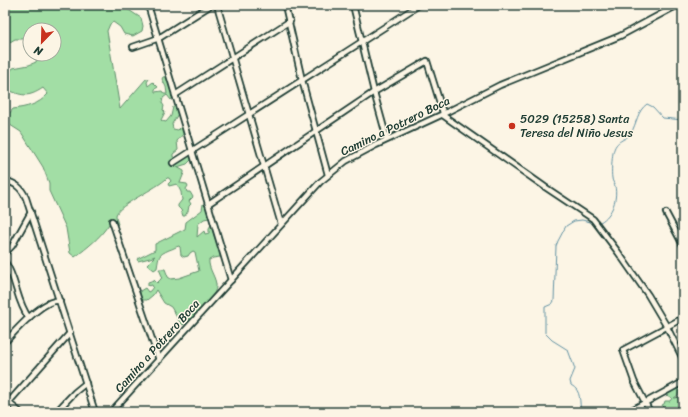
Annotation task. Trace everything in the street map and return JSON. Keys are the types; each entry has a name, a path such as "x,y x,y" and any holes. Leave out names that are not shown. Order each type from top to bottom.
{"street":[{"path":"148,5 231,280"},
{"path":"134,47 159,38 211,5"},
{"path":"217,5 281,224"},
{"path":"285,5 290,21 302,80 328,175"},
{"path":"173,163 250,115 419,5"},
{"name":"Camino a Potrero Boca","path":"111,412 281,224 328,175 346,161 388,139 444,114 500,85 620,36 678,5"},
{"path":"354,9 374,92 388,139"},
{"path":"175,95 290,21"},
{"path":"208,204 374,92 427,61 444,114 447,118 589,216 597,224 636,277 667,328 683,359"},
{"path":"5,180 16,184 22,189 31,212 95,412"},
{"path":"5,254 12,246 31,212"},
{"path":"666,213 683,245"},
{"path":"112,221 159,360"},
{"path":"5,262 9,268 23,310 28,318"},
{"path":"5,342 28,318 50,302 60,300"},
{"path":"650,412 634,381 623,350 667,328 683,318"},
{"path":"20,412 7,402 70,334"},
{"path":"628,412 683,382"},
{"path":"56,412 86,383"}],"green space":[{"path":"5,5 121,5 141,18 143,26 142,31 133,36 124,34 120,27 113,22 110,24 107,31 120,109 146,79 149,79 147,82 148,86 153,82 158,87 155,89 155,92 162,91 164,94 167,94 166,87 162,79 163,77 169,76 173,97 171,100 167,95 163,98 163,110 165,112 161,120 166,122 171,116 173,107 177,106 179,112 172,124 173,129 178,130 181,127 185,132 177,141 178,150 173,154 173,157 181,159 190,155 192,159 187,164 177,167 184,171 180,183 187,184 187,192 190,192 193,197 189,201 191,204 185,216 183,216 178,207 182,200 181,192 177,184 169,186 168,184 171,181 167,178 156,187 118,211 116,215 118,224 116,226 109,224 98,238 75,257 70,253 66,228 49,191 49,183 43,167 21,132 7,123 8,115 13,109 32,105 40,101 48,94 43,88 29,95 5,90 5,78 13,68 36,62 62,62 62,22 22,22 22,39 15,39 5,45"},
{"path":"203,204 206,204 209,218 204,219 198,224 197,237 204,231 205,234 209,233 209,228 211,225 220,252 220,257 209,260 216,289 204,307 183,325 171,307 164,303 156,290 147,300 143,300 140,297 140,291 145,288 148,292 150,291 153,287 152,285 148,286 148,282 154,280 157,283 161,279 162,276 159,269 165,269 168,277 171,279 179,278 199,271 195,252 193,251 188,256 184,257 181,255 179,246 169,250 160,256 157,268 154,270 147,264 155,256 138,261 137,259 155,250 155,244 185,229 186,222 202,210"},
{"path":"683,385 683,388 680,389 678,395 674,398 681,398 680,404 683,412 667,412 662,405 665,401 670,401 672,398 665,394"}],"waterway":[{"path":"598,223 607,217 614,203 616,191 612,179 612,158 614,148 618,142 629,136 641,110 647,104 653,107 663,118 683,120"},
{"path":"581,412 577,390 571,385 570,381 575,369 568,350 552,340 545,333 545,307 552,304 554,301 556,246 566,226 574,221 582,220 595,223"}],"place":[{"name":"5029 (15258) Santa Teresa del Niño Jesus","path":"512,126"}]}
